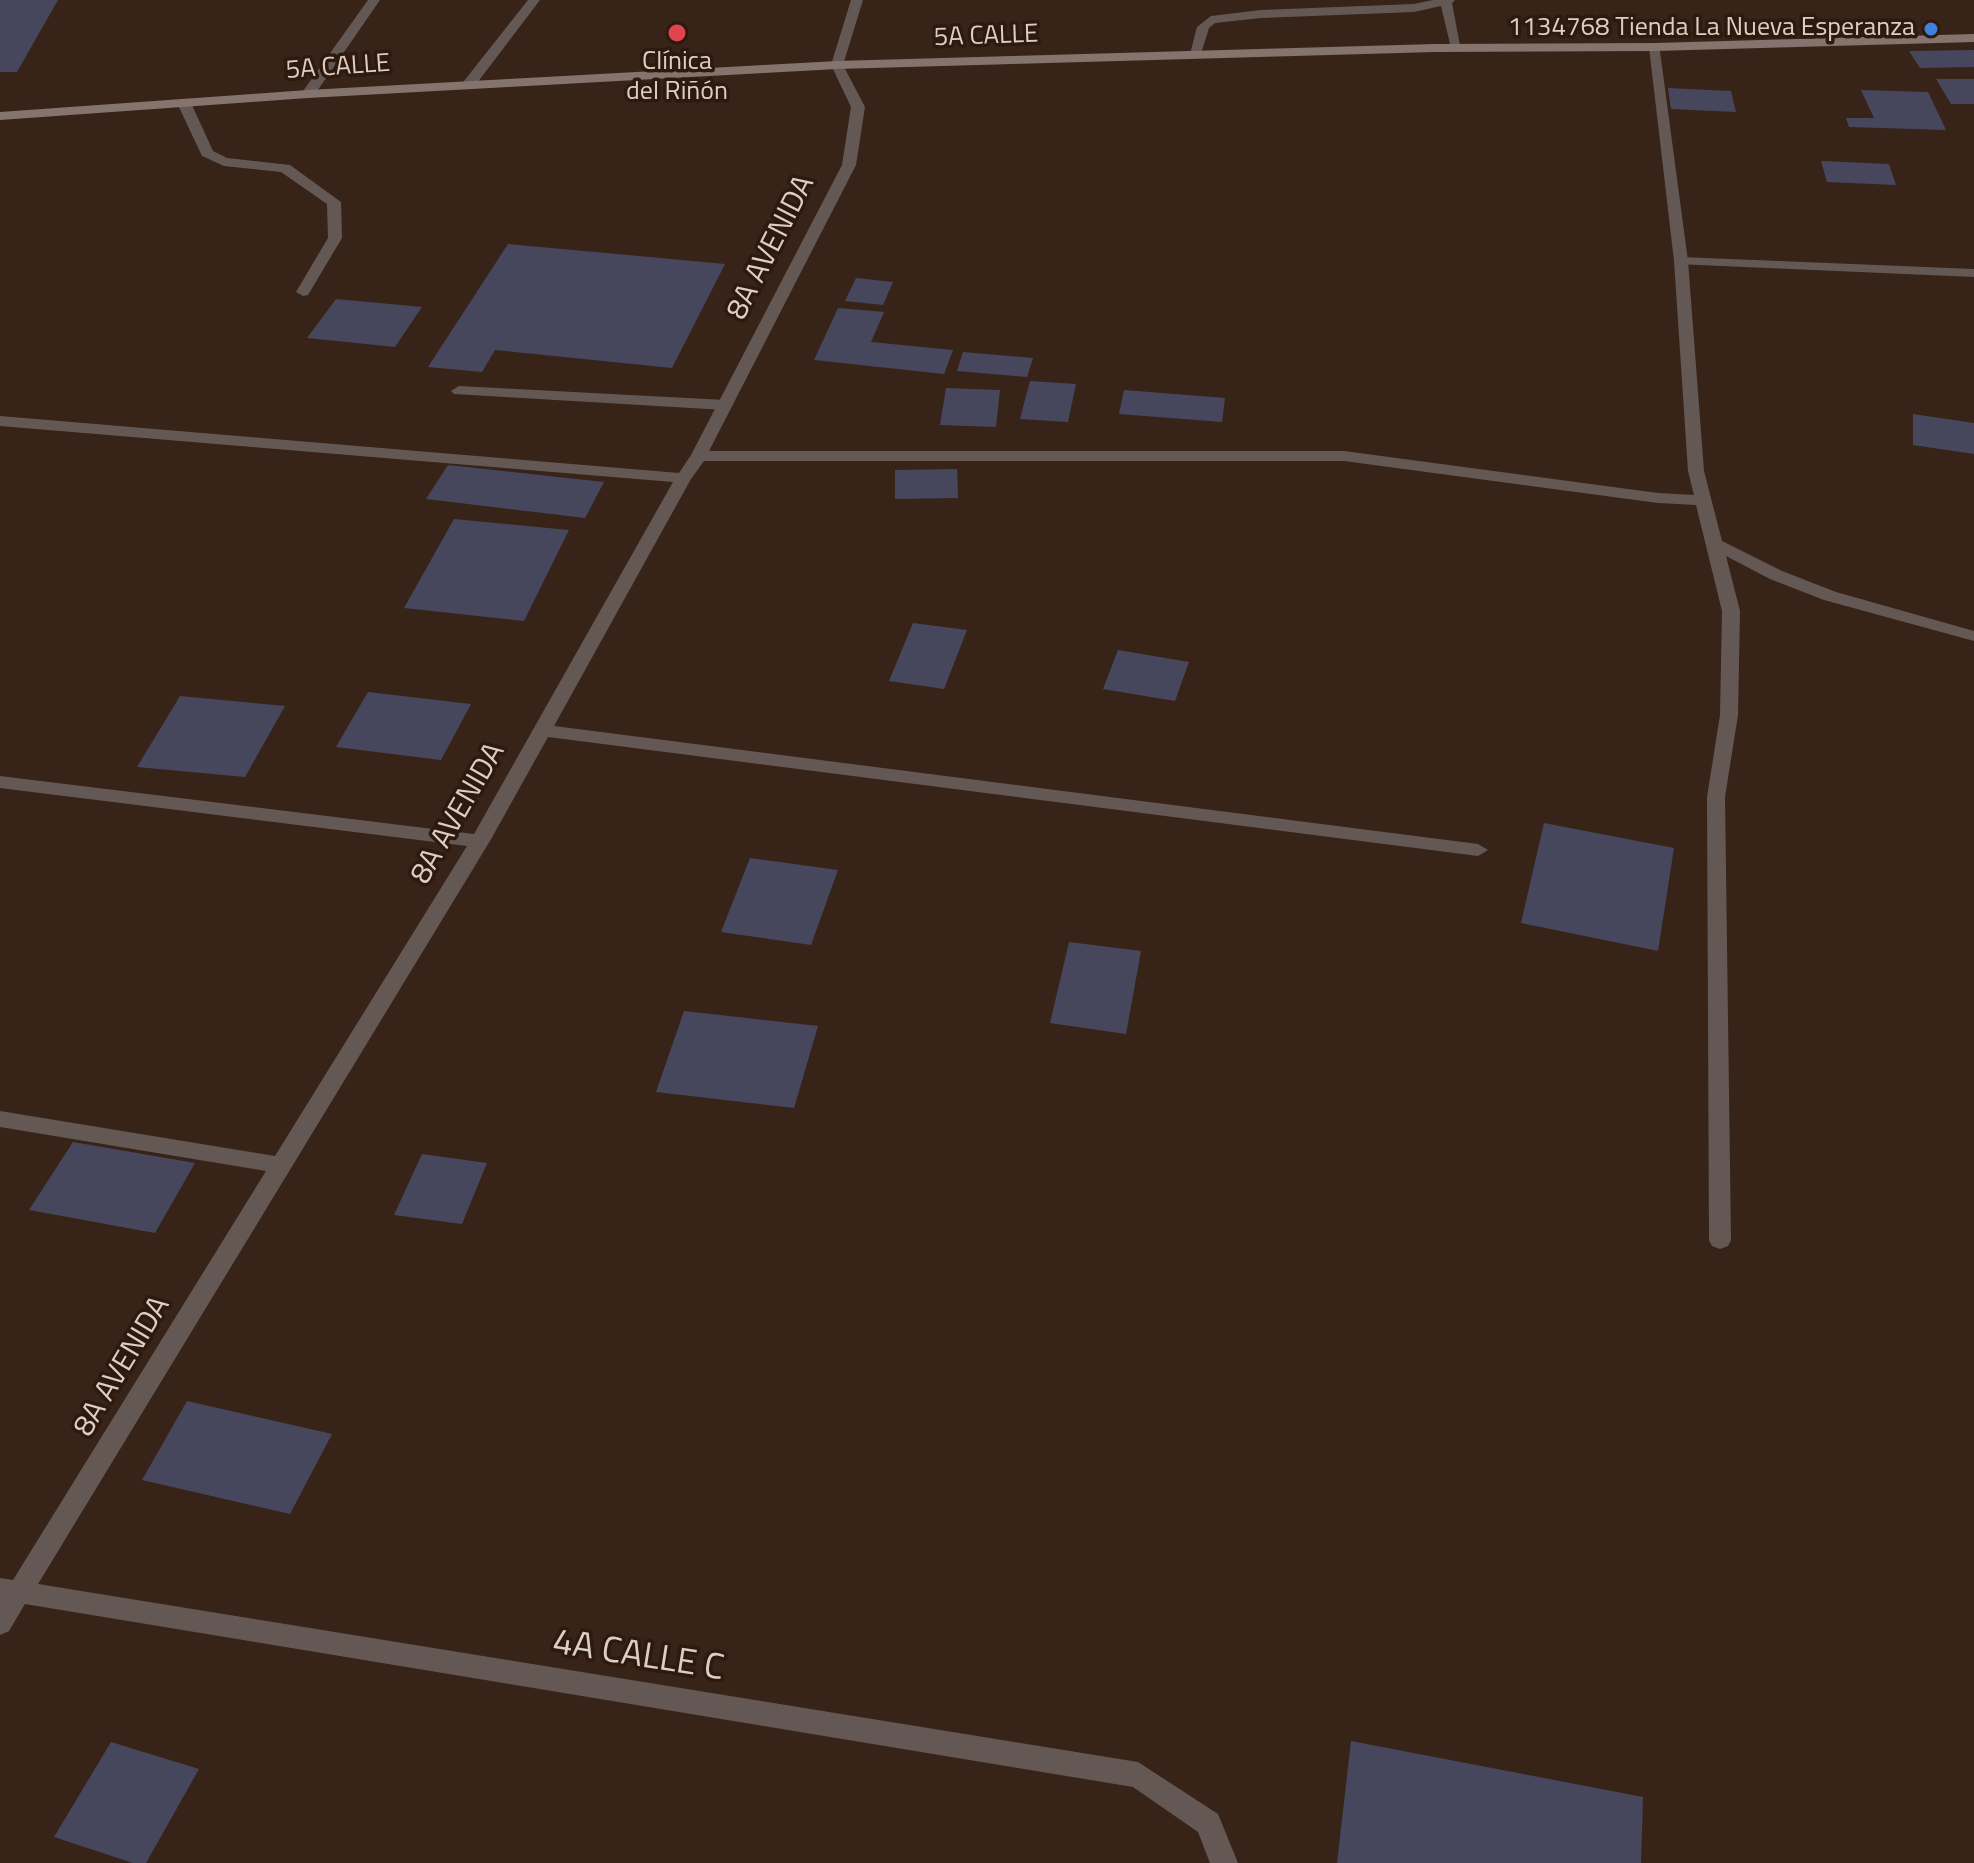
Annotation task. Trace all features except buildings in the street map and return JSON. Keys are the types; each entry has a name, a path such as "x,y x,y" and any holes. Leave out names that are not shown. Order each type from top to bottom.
{"main road":[{"name":"5A CALLE","path":"0,116 469,84 837,65 1196,54 1655,47 1974,38"}],"street":[{"path":"308,94 374,0"},
{"path":"469,84 534,0"},
{"path":"837,65 857,0"},
{"path":"1196,54 1203,27 1211,20 1274,13 1414,8 1448,2 1457,48"},
{"path":"1655,47 1681,261 1696,471 1731,611 1729,715 1716,797 1720,1240"},
{"name":"8A AVENIDA","path":"0,1623 10,1590 282,1165 480,841 683,478 699,456 849,165 858,107 837,65"},
{"path":"184,103 207,153 224,162 285,168 334,202 335,238 303,292"},
{"path":"1681,261 1974,273"},
{"path":"459,391 725,405"},
{"path":"0,421 683,478"},
{"path":"699,456 1344,456 1658,498 1703,500"},
{"path":"1715,544 1776,575 1830,596 1974,636"},
{"path":"542,730 1478,850"},
{"path":"0,782 480,841"},
{"path":"0,1119 282,1165"},
{"name":"4A CALLE C","path":"10,1590 1138,1775 1208,1823 1224,1863"}],"place":[{"name":"1134768 Tienda La Nueva Esperanza","path":"1931,29"},
{"name":"Clínica del Riñón","path":"677,33"}]}
